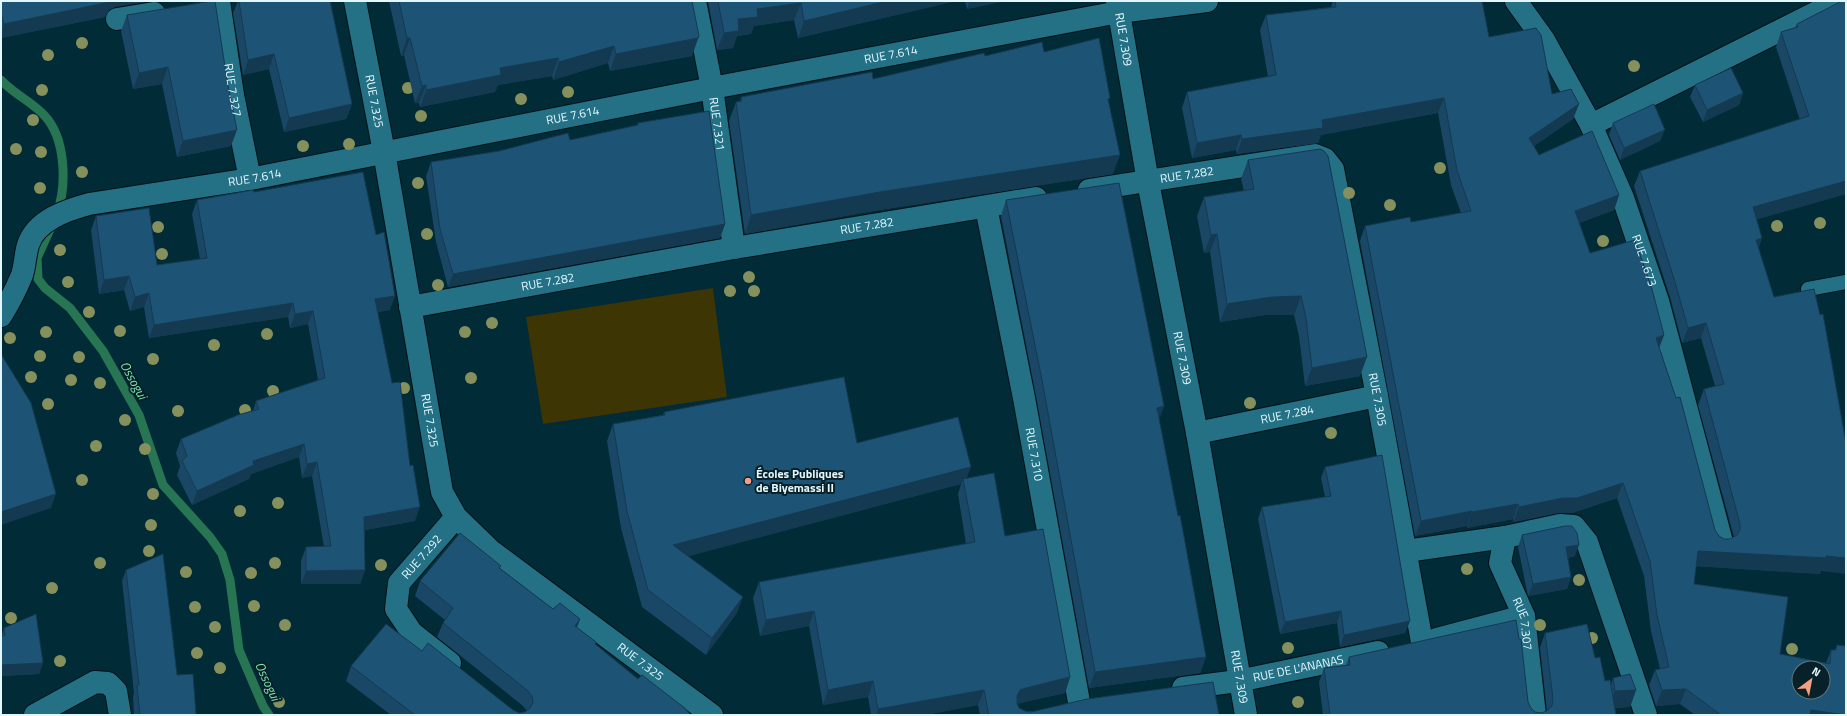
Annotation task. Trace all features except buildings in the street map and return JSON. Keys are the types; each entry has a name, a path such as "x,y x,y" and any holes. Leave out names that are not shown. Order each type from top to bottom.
{"street":[{"name":"RUE 7.325","path":"355,1 384,152 442,492 456,517 490,550 712,715"},
{"name":"RUE 7.321","path":"695,1 712,88 734,248"},
{"name":"RUE 7.614","path":"1,316 14,294 22,273 29,244 37,230 69,210 89,204 250,179 1118,7 1207,1"},
{"name":"RUE 7.673","path":"1516,1 1544,40 1591,125 1623,198 1658,301 1722,542"},
{"path":"1591,125 1839,1"},
{"name":"RUE 7.327","path":"218,3 233,95 250,179"},
{"name":"RUE 7.309","path":"1118,7 1148,182 1197,433 1238,681 1246,715"},
{"path":"117,19 172,10"},
{"name":"RUE 7.282","path":"410,307 734,248 1065,193 1148,182 1315,155 1325,158"},
{"name":"RUE 7.305","path":"1325,158 1333,169 1406,551 1409,645"},
{"name":"RUE 7.310","path":"986,207 1024,398 1079,702"},
{"name":"RUE 7.284","path":"1197,433 1377,396"},
{"name":"RUE 7.292","path":"456,517 399,583 396,609 412,632 467,676"},
{"path":"1406,551 1505,538 1560,525 1574,526 1587,542 1646,715"},
{"name":"RUE 7.307","path":"1505,538 1500,563 1524,616 1535,715"},
{"name":"RUE DE L'ANANAS","path":"1163,691 1238,681 1409,645 1524,616"},
{"path":"35,715 95,682 108,683 116,691 120,715"},
{"path":"1058,707 1102,699"}],"lane":[{"path":"1808,289 1846,282"}],"shaded area":[{"path":"713,288 727,397 543,424 526,317"}],"waterway":[{"name":"Ossogui","path":"1,80 44,115 57,136 63,176 60,202 57,213"},
{"name":"Ossogui","path":"52,225 37,258 38,279 45,288 70,308 103,351 139,415 163,485 210,537 222,554 230,580 239,650 263,706 269,715"}],"place":[{"name":"Écoles Publiques de Biyemassi II","path":"748,481"}]}
